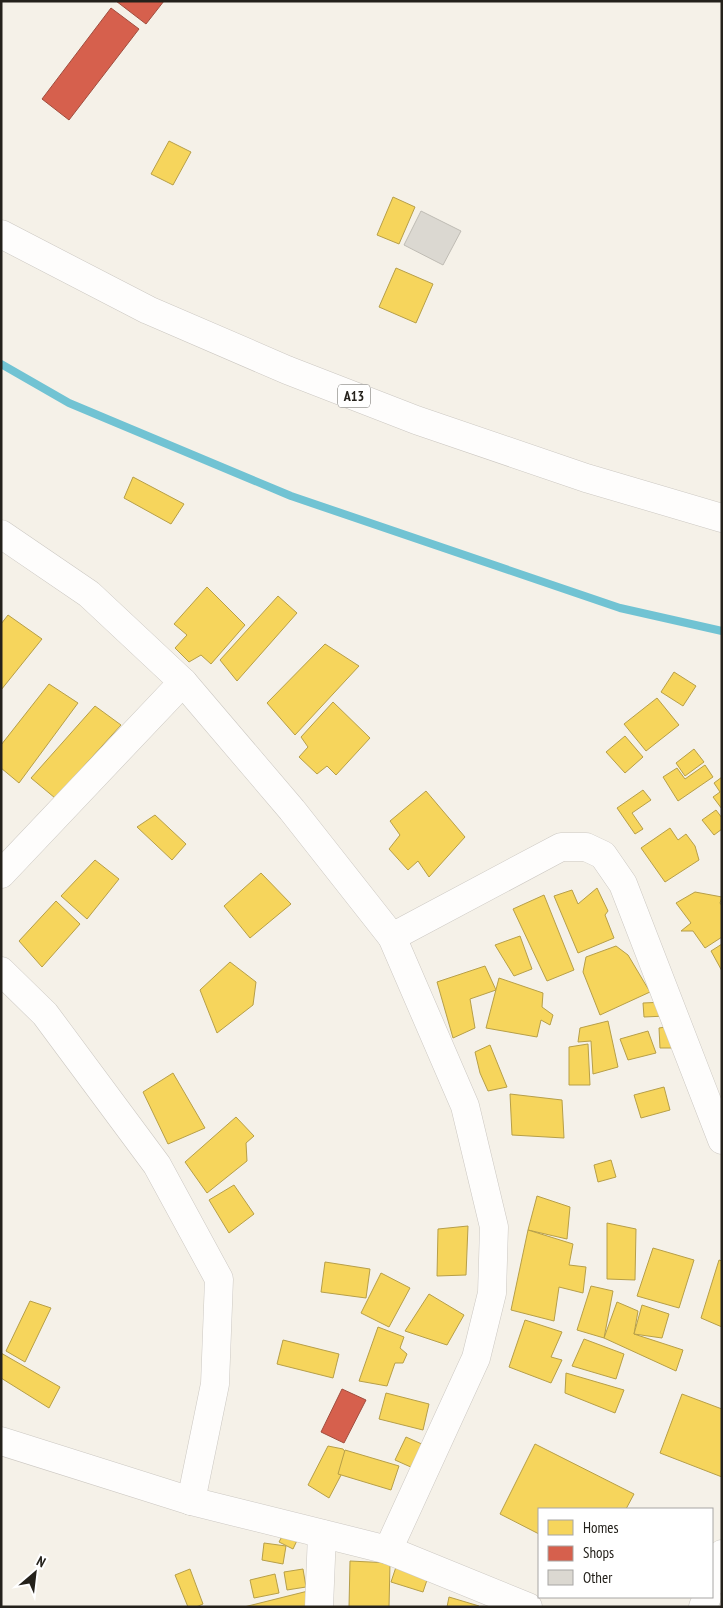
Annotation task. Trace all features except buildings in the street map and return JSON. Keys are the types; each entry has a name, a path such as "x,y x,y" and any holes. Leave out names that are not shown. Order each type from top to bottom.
{"main road":[{"name":"A13","path":"1,234 148,310 296,374 416,420 586,478 722,518"},
{"path":"1,534 89,594 183,682 292,810 392,937 465,1106 494,1227 492,1293 476,1358 388,1550"},
{"path":"1,874 183,682"},
{"path":"392,937 561,847 586,847 603,855 623,884 722,1140"},
{"path":"1,971 45,1014 157,1165 219,1279 214,1384 191,1501"},
{"path":"1,1441 191,1501 388,1550 528,1607"},
{"path":"319,1607 322,1534"},
{"path":"713,1579 722,1554"}],"waterway":[{"path":"1,364 69,403 291,496 620,608 722,631"}]}
